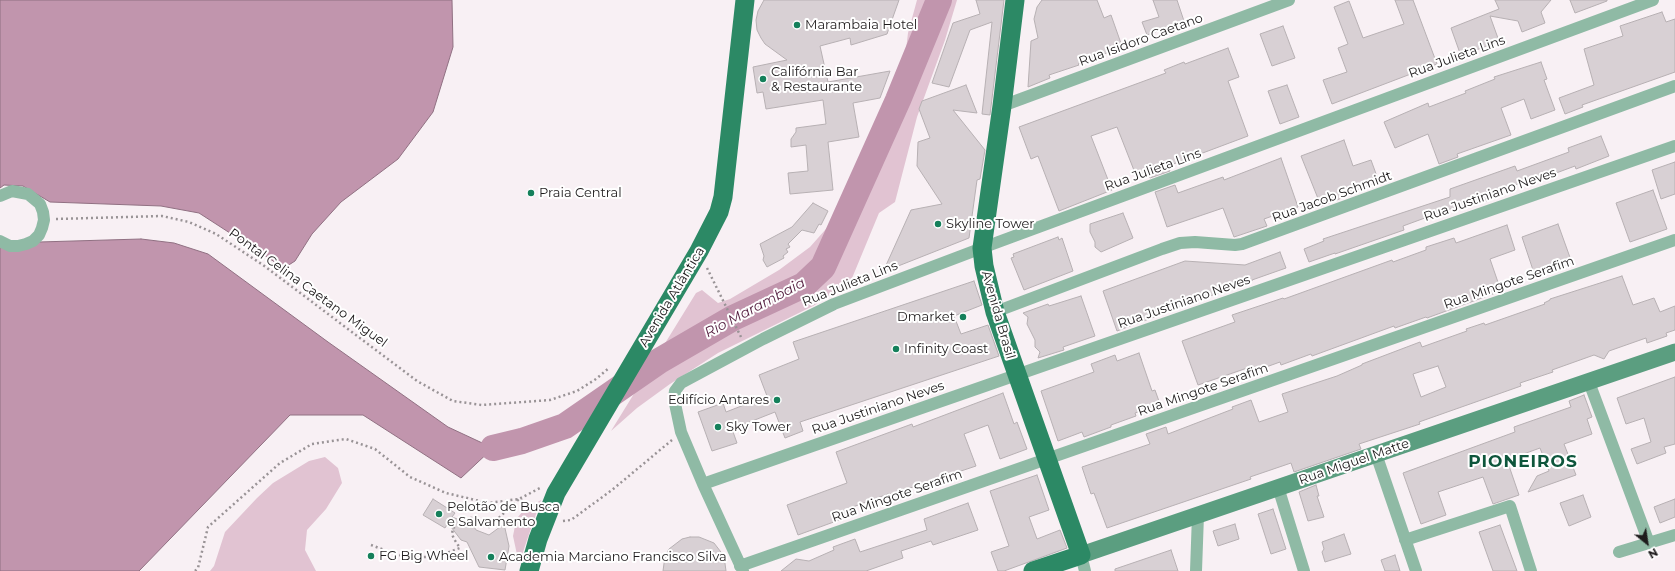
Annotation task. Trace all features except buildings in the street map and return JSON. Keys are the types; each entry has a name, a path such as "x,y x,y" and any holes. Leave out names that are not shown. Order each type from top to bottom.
{"main road":[{"name":"Avenida Atlântica","path":"530,571 546,516 567,473 699,251 719,212 723,197 745,0"},
{"name":"Avenida Brasil","path":"1015,0 982,248 987,280 995,312 1083,563"},
{"name":"Rua Miguel Matte","path":"1032,571 1083,563 1198,515 1675,352"}],"street":[{"name":"Rua Isidoro Caetano","path":"1002,106 1289,0"},
{"name":"Rua Julieta Lins","path":"681,432 674,399 675,391 681,383 807,316 982,248 1653,0"},
{"name":"Rua Jacob Schmidt","path":"995,312 1180,243 1195,242 1235,246 1242,244 1675,86"},
{"name":"Rua Justiniano Neves","path":"703,484 1675,146"},
{"path":"0,196 12,191 28,194 40,204 44,220 42,228 33,241 18,246 10,246 0,241"},
{"name":"Rua Mingote Serafim","path":"742,568 1047,459 1675,240"},
{"path":"1589,382 1649,543"},
{"path":"681,432 703,484 742,568"},
{"path":"1376,454 1416,571"},
{"path":"1278,487 1304,571"},
{"path":"1406,540 1510,506 1531,571"},
{"path":"1196,571 1198,515"},
{"path":"1620,552 1675,535"}],"path":[{"name":"Pontal Celina Caetano Miguel","path":"44,220 162,216 189,222 216,234 263,265 417,381 453,401 482,405 550,400 577,391 596,379 610,367"},
{"path":"715,284 742,339"},
{"path":"560,522 570,520 606,494 681,432"},
{"path":"195,571 198,568 208,528 280,463 312,444 346,439 375,449 410,478 446,493 488,503 518,499 534,509"},
{"path":"371,545 395,554 412,558 438,556 460,548 452,534 453,528 469,518 476,518 489,527 518,499 567,473"}],"shaded area":[{"path":"0,0 452,0 453,47 433,112 398,159 341,202 312,234 295,261 284,268 199,213 161,206 50,202 23,186 4,185 0,188"},
{"path":"917,0 957,0 945,40 917,117 895,202 879,213 850,283 813,306 718,353 670,384 637,408 611,431 696,293 702,290 718,303 730,299 779,270 810,247 852,197 869,154 878,125 904,66 908,33"},
{"path":"141,239 174,243 208,254 328,342 448,427 493,448 461,478 363,415 290,415 139,571 0,571 0,246 39,242"},
{"path":"325,457 338,468 342,483 326,509 307,530 305,550 316,571 210,571 214,566 225,532 257,498 273,483 309,461"},
{"path":"541,500 519,564 513,536 518,517 523,511"}],"waterway":[{"name":"Rio Marambaia","path":"493,448 522,441 565,426 659,361 733,318 804,285 823,267 898,100 939,0"}],"place":[{"name":"Marambaia Hotel","path":"797,25"},
{"name":"Califórnia Bar & Restaurante","path":"763,79"},
{"name":"Praia Central","path":"531,193"},
{"name":"Skyline Tower","path":"938,224"},
{"name":"Dmarket","path":"963,317"},
{"name":"Infinity Coast","path":"896,349"},
{"name":"Edifício Antares","path":"777,400"},
{"name":"Sky Tower","path":"718,427"},
{"name":"Pelotão de Busca e Salvamento","path":"439,514"},
{"name":"FG Big Wheel","path":"371,556"},
{"name":"Academia Marciano Francisco Silva","path":"491,557"}],"district":[{"name":"PIONEIROS","path":"1523,462"}]}
